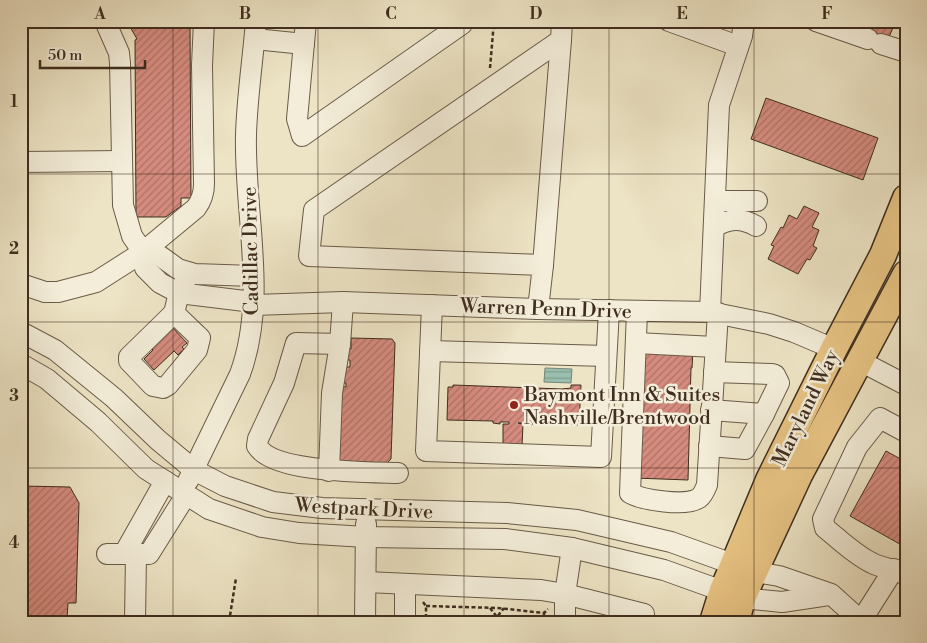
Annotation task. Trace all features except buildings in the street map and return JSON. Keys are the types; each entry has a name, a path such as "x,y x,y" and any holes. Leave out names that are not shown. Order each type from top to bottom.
{"main road":[{"name":"Maryland Way","path":"712,622 734,603 769,480 883,255 906,198"},
{"name":"Maryland Way","path":"745,569 799,475 906,274"},
{"path":"834,349 860,361"}],"street":[{"path":"105,21 119,53 123,206 132,236 143,252 145,268 160,283 179,293"},
{"path":"21,284 45,292 58,292 96,282 143,252 196,208 204,194 202,65 204,21"},
{"path":"306,21 297,119 302,136 462,24 462,21"},
{"path":"669,21 697,26 738,46"},
{"path":"637,311 630,493 641,498 691,501 704,493 707,485 715,347 714,227 719,104 744,21"},
{"path":"816,21 903,51"},
{"path":"256,30 304,44"},
{"name":"Cadillac Drive","path":"135,622 129,554 194,470 232,392 245,360 251,331 253,276 246,136 256,30"},
{"path":"542,265 309,256 314,210 562,30"},
{"path":"538,310 562,30"},
{"path":"21,162 122,161"},
{"path":"715,201 757,201"},
{"path":"714,227 734,219 747,221 756,226"},
{"path":"143,252 160,256 189,273 253,276"},
{"path":"174,313 179,293 189,273"},
{"name":"Warren Penn Drive","path":"179,293 253,303 343,302 538,310 714,312 769,324 794,332 834,349"},
{"path":"329,471 332,393 340,344 343,302"},
{"path":"432,305 426,451 563,456 602,457 609,310"},
{"name":"Westpark Drive","path":"21,332 55,350 114,398 158,440 194,470 225,486 272,502 336,509 507,513 577,520 671,542 745,569 779,576 831,594"},
{"path":"340,344 296,343 284,384 256,446 267,456 299,466 329,471 398,474"},
{"path":"636,343 715,347"},
{"path":"430,351 606,356"},
{"path":"860,361 906,385"},
{"name":"Westpark Drive","path":"21,364 47,378 94,419 146,469 209,509 262,526 299,533 366,537 505,539 572,548 664,570 734,603 782,602 831,594"},
{"path":"709,446 745,449 778,387 778,379 772,374 714,372"},
{"path":"712,410 764,414"},
{"path":"831,594 861,622 901,569 879,566 865,560 825,528 823,519 857,447 880,418 906,432"},
{"path":"335,535 336,509"},
{"path":"365,622 367,510"},
{"path":"565,622 566,594 572,548"},
{"path":"366,582 541,590 566,594 604,612 644,614 644,622"},
{"path":"405,585 405,622"}],"path":[{"path":"490,70 494,21"},
{"path":"229,622 236,578"},
{"path":"426,606 504,608 544,613 566,594"},
{"path":"490,608 497,617 497,622"},
{"path":"497,617 504,608"},
{"path":"544,613 544,622"}],"shaded area":[{"path":"545,368 572,369 571,383 544,382"}],"place":[{"name":"Baymont Inn & Suites Nashville/Brentwood","path":"514,405"}]}
